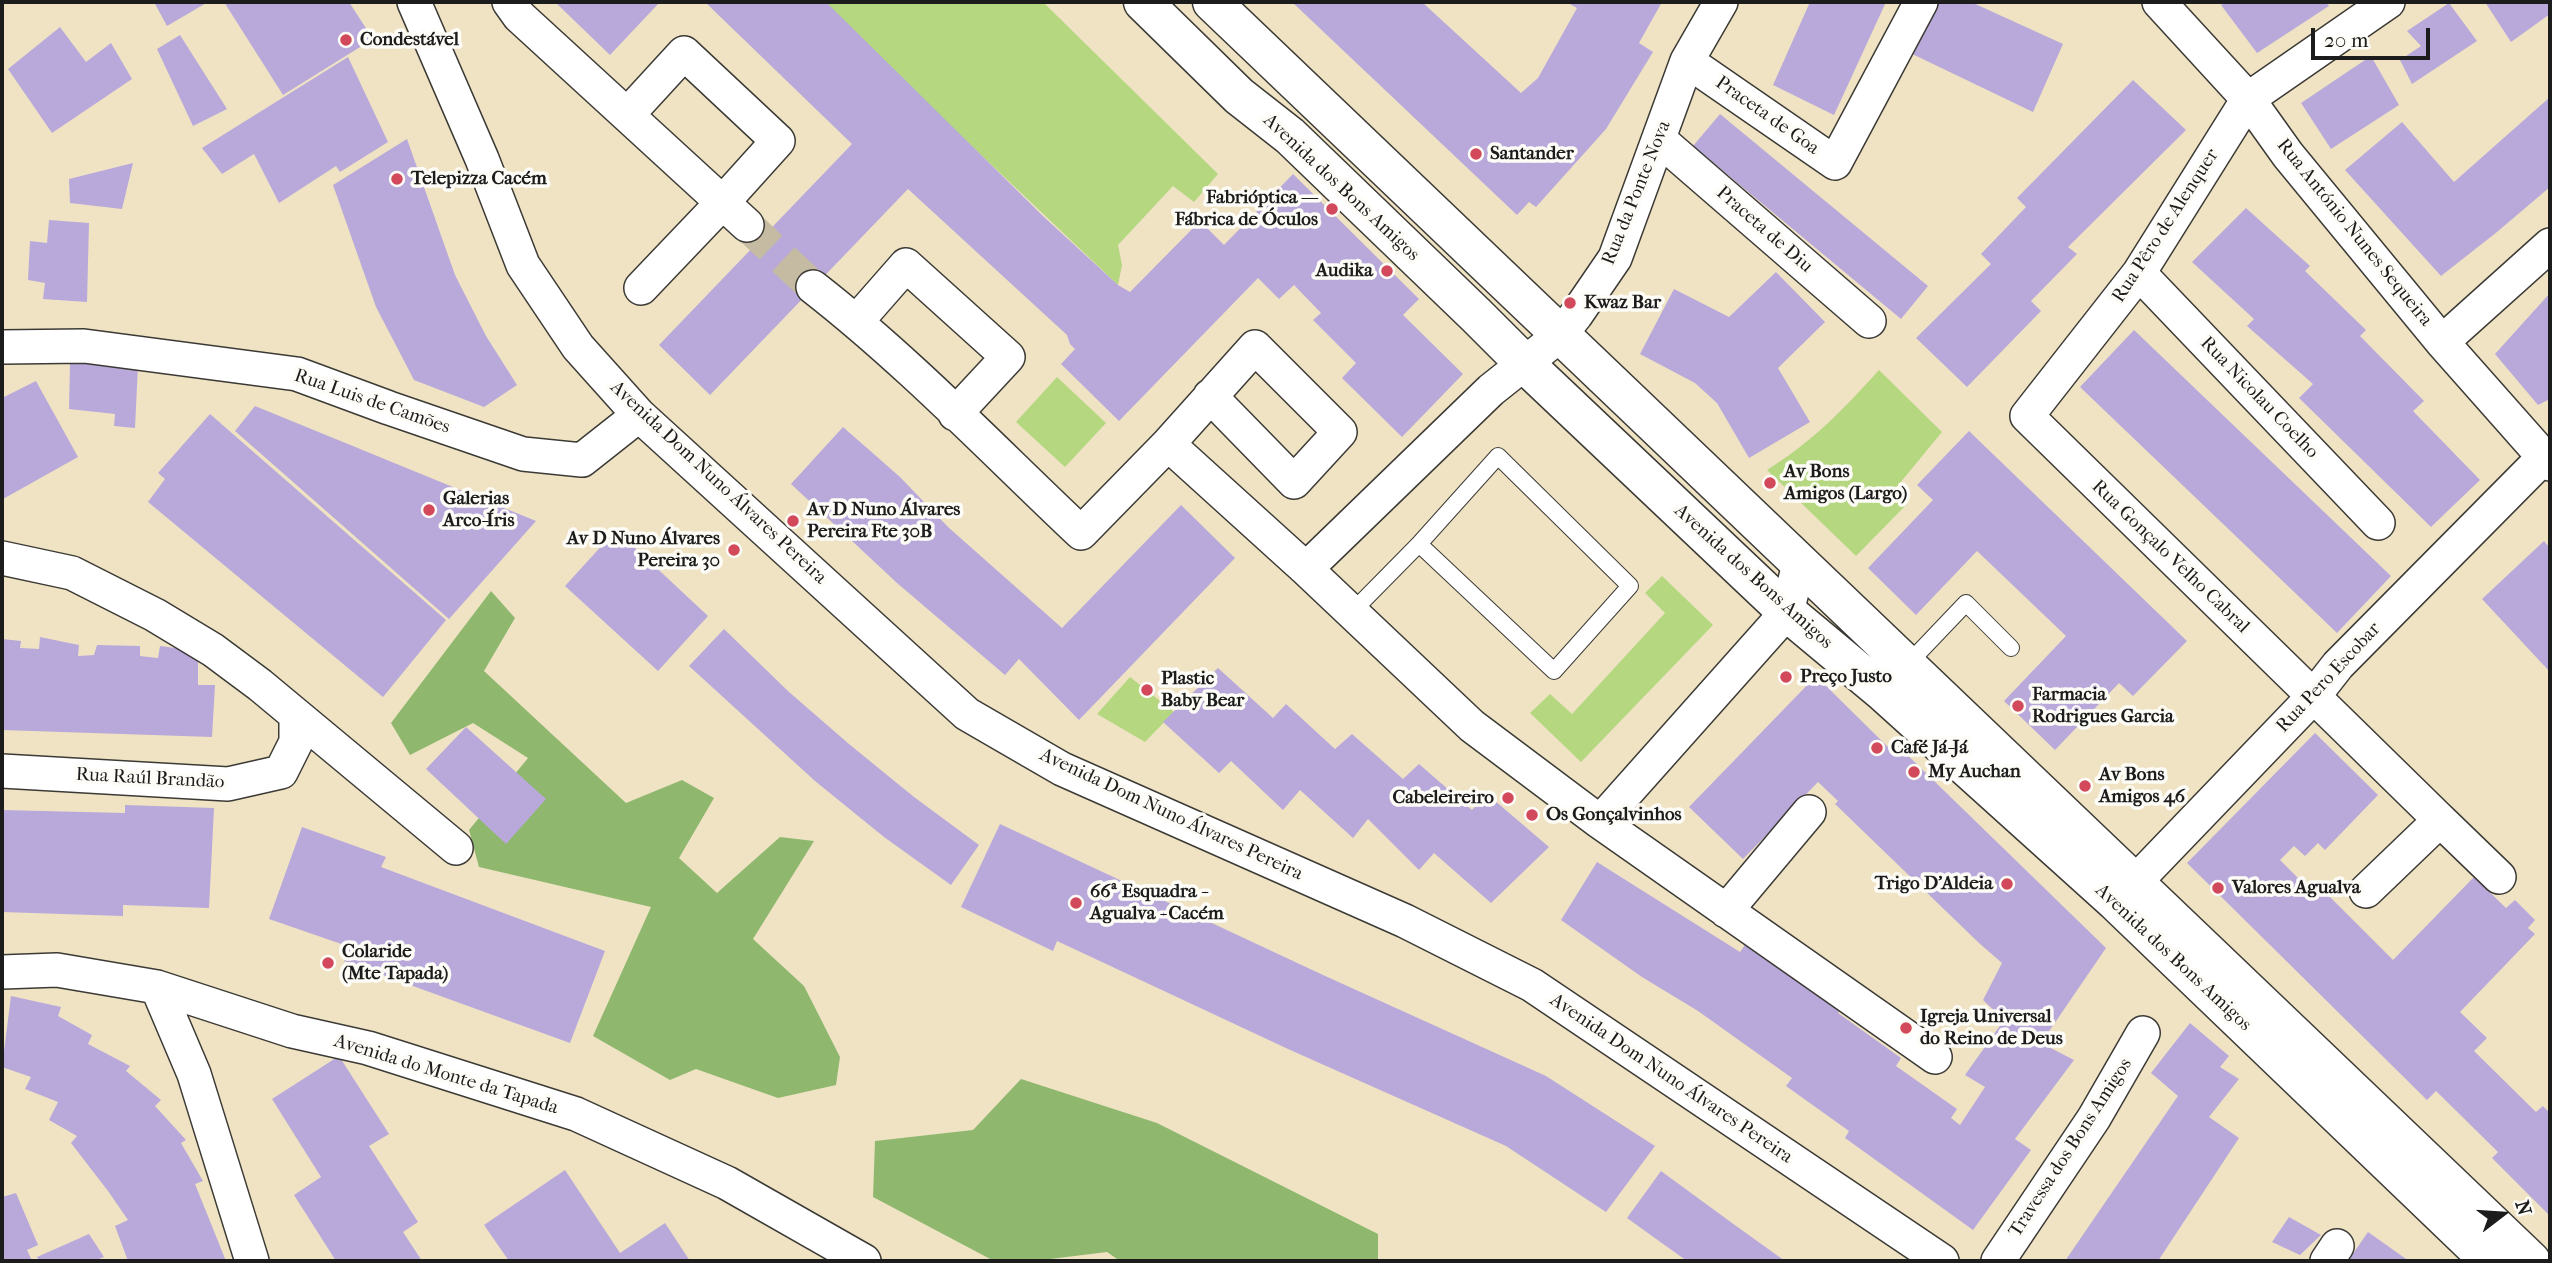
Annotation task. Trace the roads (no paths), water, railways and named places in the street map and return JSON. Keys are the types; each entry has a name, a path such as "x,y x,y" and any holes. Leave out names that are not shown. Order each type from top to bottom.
{"main road":[{"name":"Avenida dos Bons Amigos","path":"1143,2 1239,96 1290,136 1525,365 1787,612 1894,679"},
{"name":"Avenida dos Bons Amigos","path":"1212,2 1799,564 1894,679 2531,1261"},
{"name":"Avenida dos Bons Amigos","path":"2126,892 2490,1261"}],"street":[{"name":"Avenida Dom Nuno Álvares Pereira","path":"414,2 482,159 523,265 578,347 639,415 967,714 1062,769 1405,921 1532,985 1595,1030 1942,1261"},
{"path":"509,2 519,16 747,225"},
{"name":"Rua da Ponte Nova","path":"1306,569 1491,390 1559,336 1615,258 1687,61 1721,2"},
{"name":"Praceta de Goa","path":"1687,61 1835,163 1921,2"},
{"name":"Rua António Nunes Sequeira","path":"2159,2 2248,99 2288,155 2442,342 2547,460"},
{"path":"2248,99 2388,2"},
{"path":"628,114 684,52 778,141 641,288"},
{"name":"Rua Pêro de Alenquer","path":"2027,416 2139,273 2248,99"},
{"name":"Praceta de Diu","path":"1660,140 1869,321"},
{"path":"2442,342 2550,245"},
{"path":"856,322 906,265 1008,357 955,414"},
{"name":"Rua Nicolau Coelho","path":"2139,273 2378,523"},
{"path":"813,287 856,322 1081,533 1168,444 1210,396"},
{"name":"Rua Luis de Camões","path":"2,347 84,346 297,374 523,454 582,460 639,415"},
{"name":"Rua Gonçalo Velho Cabral","path":"2027,416 2312,697 2500,877"},
{"path":"1168,444 1306,569 1472,726 1600,822 1935,1057"},
{"name":"Rua Pero Escobar","path":"2126,892 2312,697 2338,665 2547,460"},
{"path":"2,558 72,573 155,615 213,650 456,848"},
{"path":"1600,822 1787,612 1799,564"},
{"name":"Rua Raúl Brandão","path":"2,771 228,784 281,772 296,742 296,716"},
{"path":"1726,911 1809,812"},
{"path":"2366,891 2440,820"},
{"name":"Avenida do Monte da Tapada","path":"2,972 57,970 158,987 292,1031 368,1048 576,1114 727,1183 864,1261"},
{"path":"158,987 194,1074 252,1261"},
{"name":"Travessa dos Bons Amigos","path":"1998,1261 2094,1118 2143,1033"}],"lane":[{"path":"1351,613 1419,544 1498,456 1630,586 1554,671 1419,544"},
{"path":"1894,679 1966,603 2011,648"}],"tunnel":[{"path":"747,225 813,287"}],"place":[{"name":"Condestável","path":"346,40"},
{"name":"Santander","path":"1476,154"},
{"name":"Telepizza Cacém","path":"397,179"},
{"name":"Fabrióptica — Fábrica de Óculos","path":"1332,209"},
{"name":"Audika","path":"1387,271"},
{"name":"Kwaz Bar","path":"1570,303"},
{"name":"Av Bons Amigos (Largo)","path":"1770,483"},
{"name":"Galerias Arco-Íris","path":"429,510"},
{"name":"Av D Nuno Álvares Pereira Fte 30B","path":"793,521"},
{"name":"Av D Nuno Álvares Pereira 30","path":"734,550"},
{"name":"Preço Justo","path":"1786,677"},
{"name":"Plastic Baby Bear","path":"1147,690"},
{"name":"Farmacia Rodrigues Garcia","path":"2018,706"},
{"name":"Café Já-Já","path":"1877,748"},
{"name":"My Auchan","path":"1914,772"},
{"name":"Av Bons Amigos 46","path":"2085,786"},
{"name":"Cabeleireiro","path":"1508,798"},
{"name":"Os Gonçalvinhos","path":"1532,815"},
{"name":"Trigo D'Aldeia","path":"2007,884"},
{"name":"Valores Agualva","path":"2218,888"},
{"name":"66ª Esquadra - Agualva - Cacém","path":"1076,903"},
{"name":"Colaride (Mte Tapada)","path":"328,963"},
{"name":"Igreja Universal do Reino de Deus","path":"1906,1028"}]}
